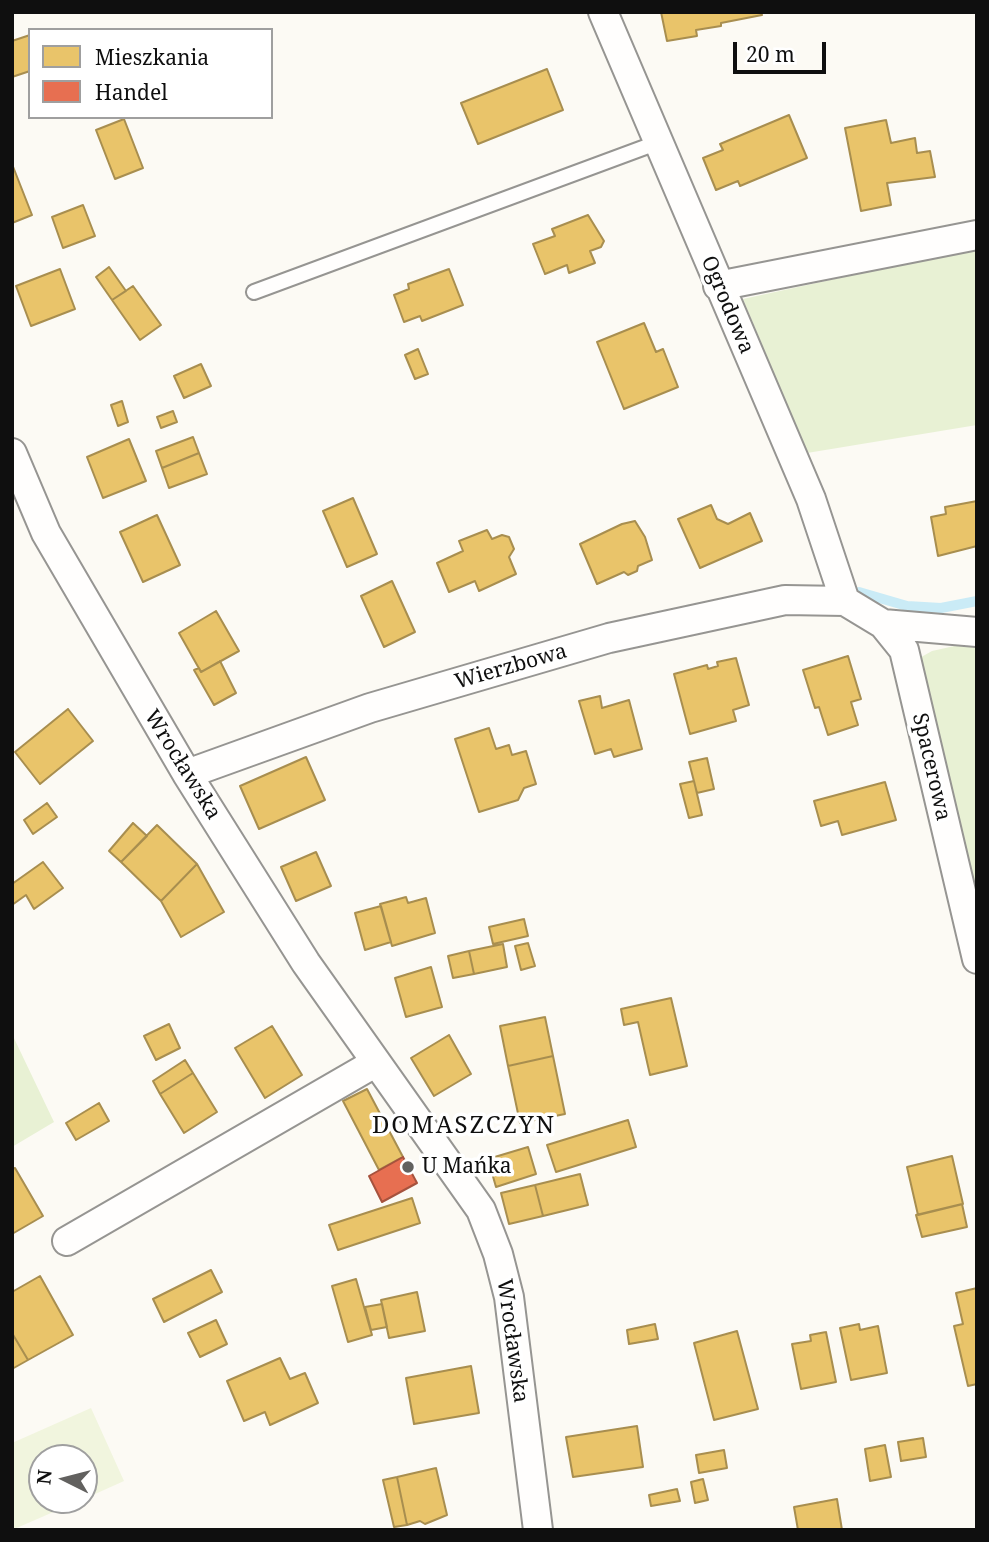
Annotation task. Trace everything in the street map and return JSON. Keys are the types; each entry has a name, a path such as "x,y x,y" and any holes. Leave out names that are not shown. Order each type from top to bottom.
{"street":[{"name":"Ogrodowa","path":"603,12 811,499 845,601"},
{"path":"718,286 977,235"},
{"name":"Wrocławska","path":"12,453 46,533 187,774 306,963 481,1210 498,1254 509,1297 538,1530"},
{"name":"Wierzbowa","path":"187,774 370,708 609,638 785,600 845,601"},
{"name":"Spacerowa","path":"845,601 883,624 904,650 977,959"},
{"path":"883,624 977,632"},
{"path":"66,1241 375,1063"}],"lane":[{"path":"254,292 659,142"}],"green space":[{"path":"977,248 977,425 807,453 743,299"},
{"path":"977,641 977,919 916,660 932,651"},
{"path":"12,1034 54,1122 12,1147"},
{"path":"91,1408 124,1481 98,1493 98,1444 28,1444 28,1514 49,1514 12,1530 12,1443"}],"building: Mieszkania":[{"path":"661,12 761,12 762,15 721,23 721,26 696,30 697,36 667,41"},
{"path":"28,36 28,72 12,77 12,41"},
{"path":"547,69 563,110 478,144 461,103"},
{"path":"789,115 807,158 740,186 738,181 716,190 703,158 723,150 720,144"},
{"path":"124,119 143,168 115,179 96,130"},
{"path":"886,120 891,143 915,138 917,153 930,151 935,177 887,183 891,205 861,211 845,128"},
{"path":"12,164 32,215 12,223"},
{"path":"83,205 95,236 63,248 52,217"},
{"path":"588,215 604,241 601,247 590,251 595,263 569,273 567,265 545,274 533,244 555,236 552,229"},
{"path":"109,267 126,291 112,300 96,277"},
{"path":"60,269 75,309 31,326 16,286"},
{"path":"449,269 463,305 422,321 420,316 404,322 394,295 409,289 408,284"},
{"path":"133,286 161,325 140,340 112,300"},
{"path":"644,323 656,352 663,349 678,387 624,409 597,342"},
{"path":"418,349 428,374 415,379 405,355"},
{"path":"201,364 211,386 184,398 174,376"},
{"path":"122,401 128,422 118,426 111,405"},
{"path":"173,411 177,422 161,428 157,417"},
{"path":"193,437 199,453 162,468 156,451"},
{"path":"129,439 146,481 103,498 87,457"},
{"path":"199,453 207,474 169,488 162,468"},
{"path":"353,498 377,554 347,567 323,511"},
{"path":"977,501 977,546 938,556 931,517 946,514 945,507"},
{"path":"711,505 717,519 728,524 750,513 762,541 700,568 678,519"},
{"path":"157,515 180,565 143,582 120,532"},
{"path":"635,521 645,537 652,560 638,566 637,571 628,575 624,572 597,584 580,544 622,524"},
{"path":"487,530 492,539 502,535 509,537 514,549 509,557 516,574 479,591 475,581 449,592 437,563 463,551 459,541"},
{"path":"392,581 415,632 384,647 361,596"},
{"path":"216,611 239,651 201,672 179,633"},
{"path":"848,656 861,699 851,702 858,725 828,735 819,707 815,708 803,670"},
{"path":"736,658 749,705 733,710 736,721 690,734 674,674 707,665 708,669 718,666 717,662"},
{"path":"220,661 236,693 214,705 194,670 199,668 201,672"},
{"path":"600,696 602,708 629,700 642,749 614,757 611,749 595,754 579,701"},
{"path":"68,709 93,741 40,784 15,752"},
{"path":"489,728 496,749 509,745 512,755 526,751 536,784 524,788 518,800 479,812 455,739"},
{"path":"306,757 325,800 259,829 240,786"},
{"path":"707,758 714,789 697,793 689,762"},
{"path":"694,781 702,815 689,818 680,784"},
{"path":"885,782 896,820 842,835 838,821 821,826 814,801"},
{"path":"47,803 57,817 33,834 24,820"},
{"path":"133,823 147,836 121,862 109,851"},
{"path":"157,825 197,864 161,901 121,862"},
{"path":"316,852 331,886 296,901 281,867"},
{"path":"43,862 63,888 34,909 26,895 12,905 12,884"},
{"path":"197,864 224,912 181,937 161,901"},
{"path":"406,897 408,903 426,898 435,933 392,946 380,904"},
{"path":"381,906 391,942 365,950 355,913"},
{"path":"524,919 528,936 493,944 489,927"},
{"path":"528,943 535,966 521,970 515,946"},
{"path":"503,944 507,967 474,974 469,951"},
{"path":"469,951 474,974 453,978 448,956"},
{"path":"431,967 442,1007 406,1017 395,978"},
{"path":"671,998 687,1066 650,1075 638,1022 624,1025 621,1009"},
{"path":"545,1017 553,1056 508,1066 500,1026"},
{"path":"169,1024 180,1048 156,1060 144,1036"},
{"path":"272,1026 302,1075 265,1098 235,1048"},
{"path":"449,1035 471,1074 434,1096 411,1058"},
{"path":"553,1056 565,1114 520,1123 508,1066"},
{"path":"185,1060 193,1073 160,1094 153,1081"},
{"path":"193,1073 217,1112 184,1133 160,1094"},
{"path":"367,1089 403,1157 379,1170 343,1101"},
{"path":"99,1103 109,1121 76,1140 66,1123"},
{"path":"628,1120 636,1147 556,1172 547,1145"},
{"path":"528,1147 536,1174 496,1187 488,1159"},
{"path":"952,1156 963,1204 918,1215 907,1167"},
{"path":"15,1168 43,1216 12,1234 12,1169"},
{"path":"580,1174 588,1205 543,1216 535,1185"},
{"path":"535,1185 543,1216 509,1224 501,1193"},
{"path":"412,1198 420,1223 338,1250 329,1225"},
{"path":"962,1204 967,1227 922,1237 916,1215"},
{"path":"211,1270 222,1292 164,1322 153,1299"},
{"path":"40,1276 73,1335 28,1360 12,1333 12,1292"},
{"path":"356,1279 372,1335 348,1342 332,1286"},
{"path":"977,1288 977,1384 968,1386 954,1326 963,1324 956,1293"},
{"path":"417,1292 425,1331 389,1338 381,1300"},
{"path":"382,1304 387,1327 371,1330 365,1307"},
{"path":"216,1320 227,1344 200,1357 188,1333"},
{"path":"655,1324 658,1339 629,1344 627,1330"},
{"path":"859,1324 860,1330 878,1326 887,1373 851,1380 840,1328"},
{"path":"737,1331 758,1409 714,1420 694,1343"},
{"path":"826,1332 836,1382 801,1389 792,1344 811,1341 810,1335"},
{"path":"12,1333 28,1360 12,1369"},
{"path":"280,1358 290,1379 305,1373 318,1403 270,1425 265,1412 244,1421 227,1381"},
{"path":"471,1366 479,1413 414,1424 406,1378"},
{"path":"637,1426 643,1467 573,1477 566,1437"},
{"path":"923,1438 926,1457 901,1461 898,1442"},
{"path":"885,1445 891,1477 870,1481 865,1449"},
{"path":"724,1450 727,1468 699,1473 696,1455"},
{"path":"436,1468 447,1515 425,1524 420,1521 407,1525 397,1477"},
{"path":"397,1477 407,1525 394,1527 383,1480"},
{"path":"703,1479 708,1500 695,1503 691,1482"},
{"path":"677,1489 680,1501 651,1506 649,1495"},
{"path":"837,1499 842,1530 798,1530 794,1507"}],"building: Handel":[{"path":"403,1157 417,1183 382,1202 369,1176"}],"waterway":[{"path":"859,592 907,606 941,608 977,601"}],"place":[{"name":"U Mańka","path":"408,1167"}],"district":[{"name":"DOMASZCZYN","path":"464,1126"}]}
